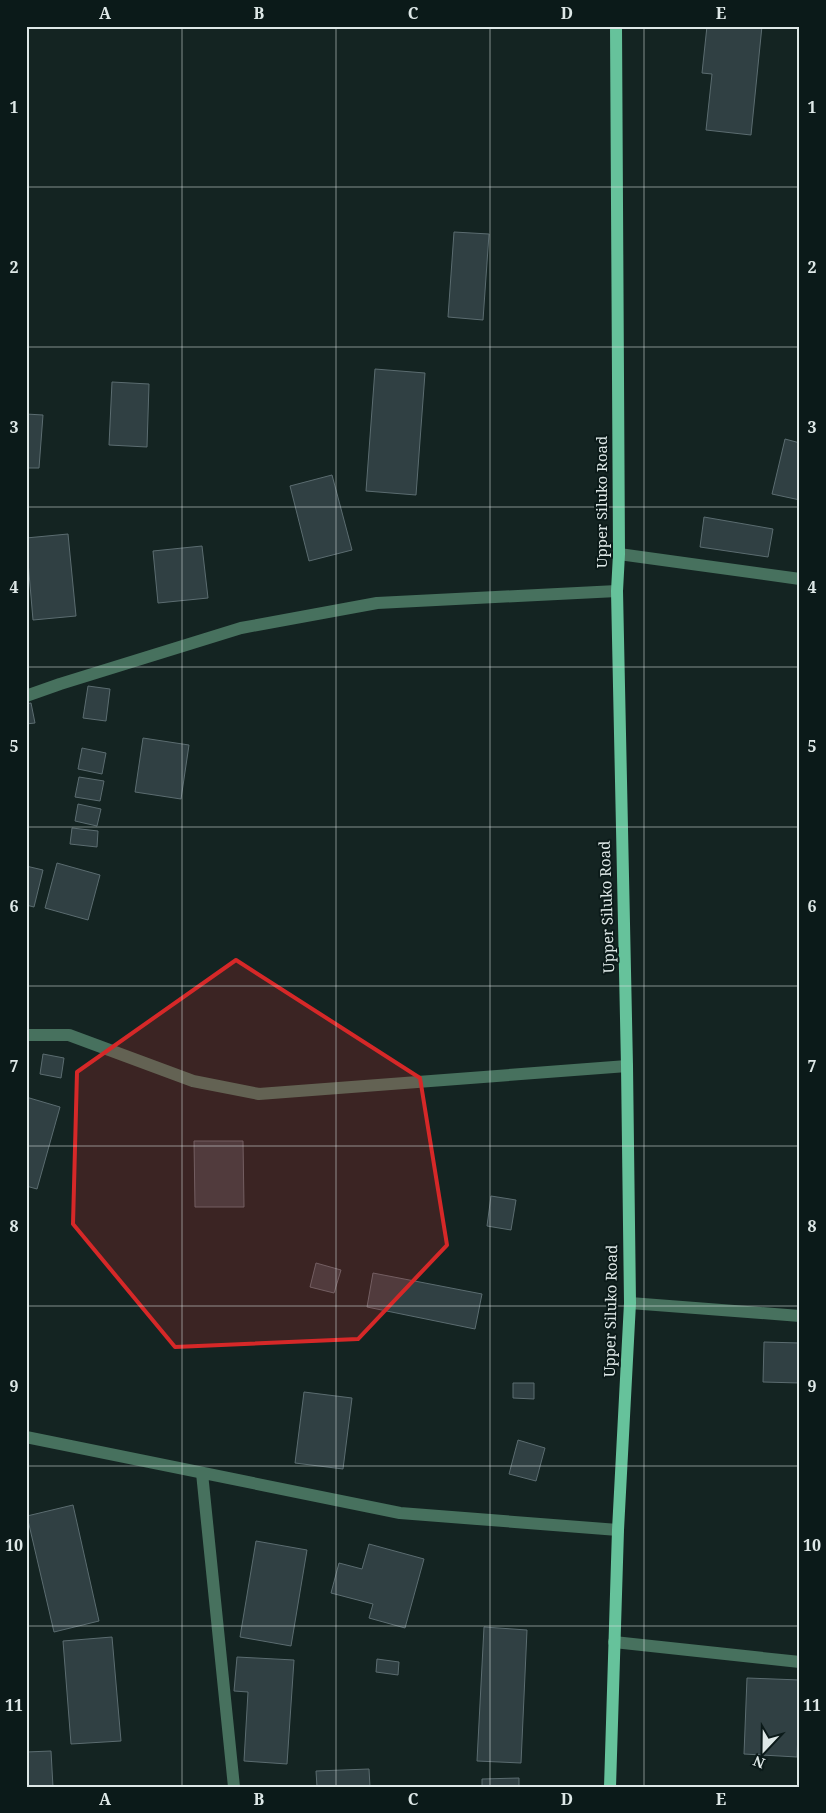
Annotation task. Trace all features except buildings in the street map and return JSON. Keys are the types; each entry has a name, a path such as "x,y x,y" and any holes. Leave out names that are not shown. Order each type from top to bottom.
{"main road":[{"name":"Upper Siluko Road","path":"610,1787 618,1530 630,1303 617,591 619,554 616,26"}],"street":[{"path":"619,554 800,579"},
{"path":"26,696 241,628 377,602 617,591"},
{"path":"26,1035 69,1035 193,1081 259,1094 627,1066"},
{"path":"630,1303 800,1316"},
{"path":"26,1437 400,1513 618,1530"},
{"path":"202,1473 234,1787"},
{"path":"614,1642 800,1662"}],"highlighted area":[{"path":"236,960 420,1078 447,1245 358,1339 175,1347 73,1224 77,1072"}]}
